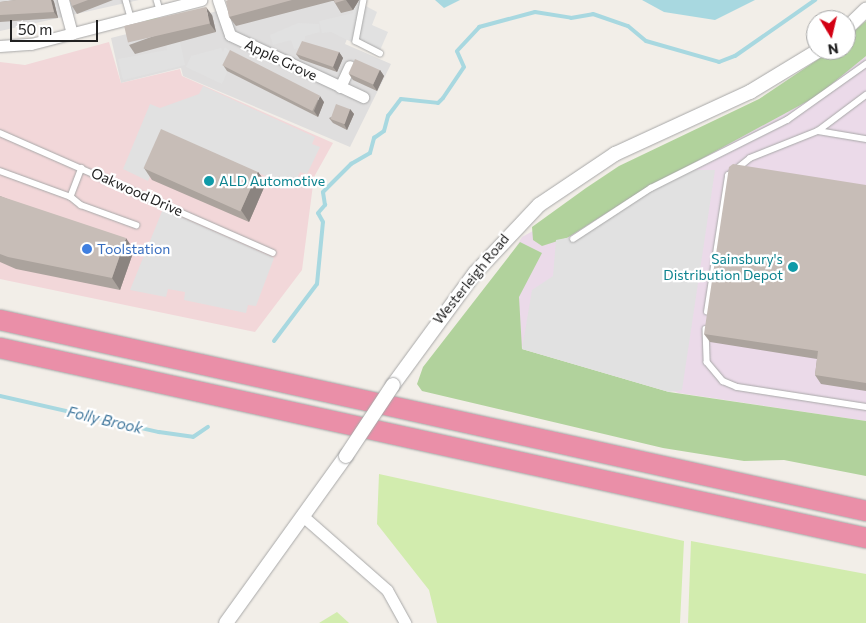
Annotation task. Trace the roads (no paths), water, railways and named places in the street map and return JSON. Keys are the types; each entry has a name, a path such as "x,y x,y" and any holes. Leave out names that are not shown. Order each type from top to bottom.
{"highway":[{"path":"0,320 866,511"},
{"path":"0,348 866,538"}],"street":[{"path":"63,0 72,34"},
{"path":"0,46 72,34 131,18 159,5 201,0"},
{"name":"Apple Grove","path":"218,0 230,35 363,97"},
{"path":"856,20 866,10"},
{"name":"Westerleigh Road","path":"226,623 305,518 393,385 475,273 539,205 615,154 750,92 806,58"},
{"path":"340,87 350,66"},
{"path":"305,518 387,590 405,623"}],"lane":[{"path":"126,0 131,18"},
{"path":"364,0 356,41 380,53"},
{"path":"573,238 651,188 787,120 866,64"},
{"path":"866,95 818,131 750,158 728,176 704,350 715,372 737,388 866,407"},
{"path":"818,131 866,139"},
{"name":"Oakwood Drive","path":"0,133 273,253"},
{"path":"71,196 82,168"},
{"path":"0,171 71,196 81,205 136,225"}],"water":[{"path":"435,0 460,0 444,8"},
{"path":"642,0 755,0 715,20 664,12"}],"waterway":[{"name":"Folly Brook","path":"274,341 317,284 323,222 318,213 325,205 323,192 351,164 370,153 374,138 384,131 388,116 401,99 438,103 443,98 464,67 457,51 479,27 535,12 571,18 593,14 628,26 646,41 719,62 735,56 815,0"},
{"name":"Folly Brook","path":"0,396 159,432 193,437 208,427"}],"place":[{"name":"ALD Automotive","path":"209,181"},
{"name":"Toolstation","path":"87,249"},
{"name":"Sainsbury's Distribution Depot","path":"793,267"}]}
